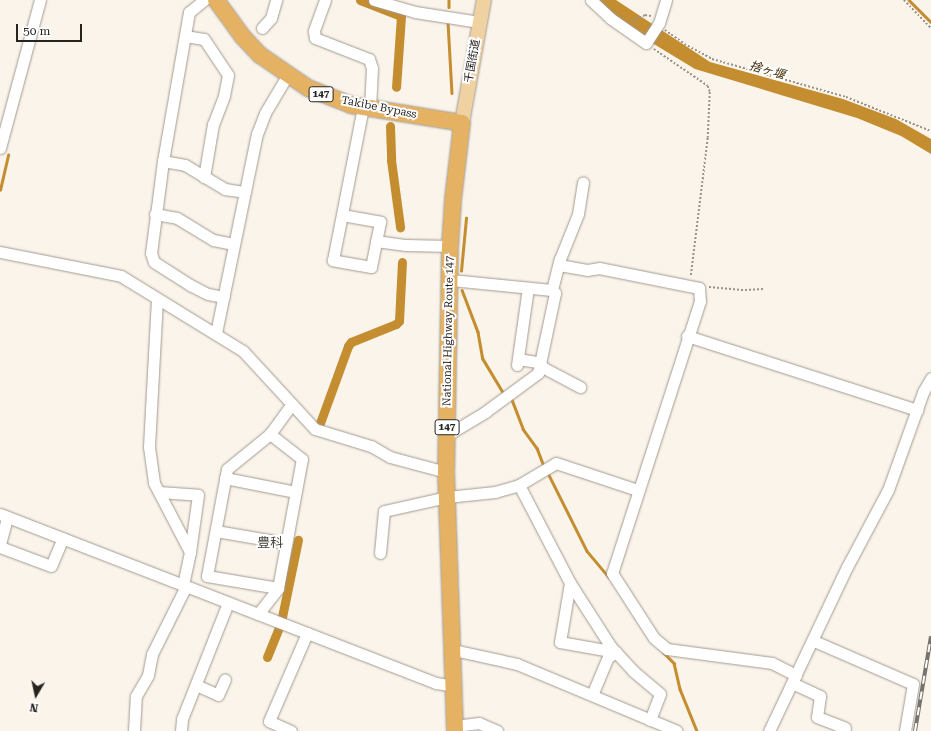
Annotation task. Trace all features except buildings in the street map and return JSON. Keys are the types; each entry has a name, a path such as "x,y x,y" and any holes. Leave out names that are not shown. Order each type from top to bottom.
{"highway":[{"name":"Takibe Bypass","path":"216,0 242,38 286,76 320,94 366,108 462,123"},
{"name":"National Highway Route 147","path":"455,728 446,472 452,200 462,123"}],"main road":[{"name":"千国街道","path":"462,123 484,0"}],"street":[{"path":"0,148 40,0"},
{"path":"204,0 189,12 163,160 151,254 154,262 202,291 224,297"},
{"path":"262,28 271,18 276,0"},
{"path":"325,0 314,30 315,38 369,59 372,68 366,108 342,215 333,260 371,267 380,222 342,215"},
{"path":"374,0 415,12 480,22"},
{"path":"591,0 610,18 647,42 658,24 666,0"},
{"path":"185,36 204,39 228,75 224,96 213,124 204,177"},
{"path":"216,333 257,134 286,76"},
{"path":"163,160 185,165 225,189 245,192"},
{"path":"447,432 466,424 525,384 538,373 555,293 552,290 559,264 578,214 583,182"},
{"path":"155,214 177,218 213,240 234,244"},
{"path":"376,241 406,245 450,246"},
{"path":"0,252 121,276 243,351 315,429 371,446 390,457 446,472"},
{"path":"559,264 587,270 599,268 694,287 700,301 637,490 612,573 657,641 670,650 772,663 820,696 817,717 845,728"},
{"path":"451,280 552,290"},
{"path":"528,288 517,362 541,364 544,368 580,387"},
{"path":"157,299 149,447 154,483 190,552"},
{"path":"688,336 916,410"},
{"path":"769,731 814,641 847,567 888,490 916,410 931,378"},
{"path":"278,588 208,576 227,469 270,434 292,404"},
{"path":"258,614 278,588 302,459 270,434"},
{"path":"380,553 384,511 447,497 495,492 519,486 556,463 637,490"},
{"path":"225,478 296,492"},
{"path":"519,486 570,583 616,652 660,694 650,720"},
{"path":"134,731 136,696 148,675 152,654 185,585 198,495 159,492"},
{"path":"63,538 51,566 0,545 4,516 63,538 185,585 436,683 454,686"},
{"path":"216,531 286,543"},
{"path":"570,583 560,642 616,652"},
{"path":"181,731 182,719 228,603"},
{"path":"291,731 269,721 307,633"},
{"path":"814,641 913,684 905,731"},
{"path":"452,652 458,651 517,664 677,731"},
{"path":"592,695 608,657 616,652"},
{"path":"196,685 218,695 225,678"},
{"path":"455,728 479,724 497,731"}],"path":[{"path":"904,0 931,28"},
{"path":"642,17 650,16 658,24 688,46 712,59 846,97 931,131"},
{"path":"647,42 708,86 710,92 708,138 694,287 713,286 745,290 763,289"}],"shaded area":[{"path":"596,0 616,0 710,62 843,99 896,119 931,139 931,154 901,136 857,118 695,69 639,35"}],"waterway":[{"path":"360,0 401,16 396,87"},
{"path":"449,0 449,7"},
{"path":"909,0 931,22"},
{"path":"448,22 452,93"},
{"path":"390,126 391,160 400,227"},
{"path":"0,190 8,155"},
{"path":"461,271 466,218"},
{"path":"320,423 348,346 351,342 396,324 399,321 402,262"},
{"path":"462,290 478,332 483,359 504,394"},
{"path":"511,397 523,429 537,448 543,464"},
{"path":"549,475 587,551 609,577"},
{"path":"282,617 298,540"},
{"path":"267,657 279,627"},
{"path":"663,652 674,663 680,689 697,731"}],"railway":[{"path":"915,731 931,636"}],"district":[{"name":"豊科","path":"270,543"}],"water label":[{"name":"捨ヶ堰","path":"767,71"}]}
